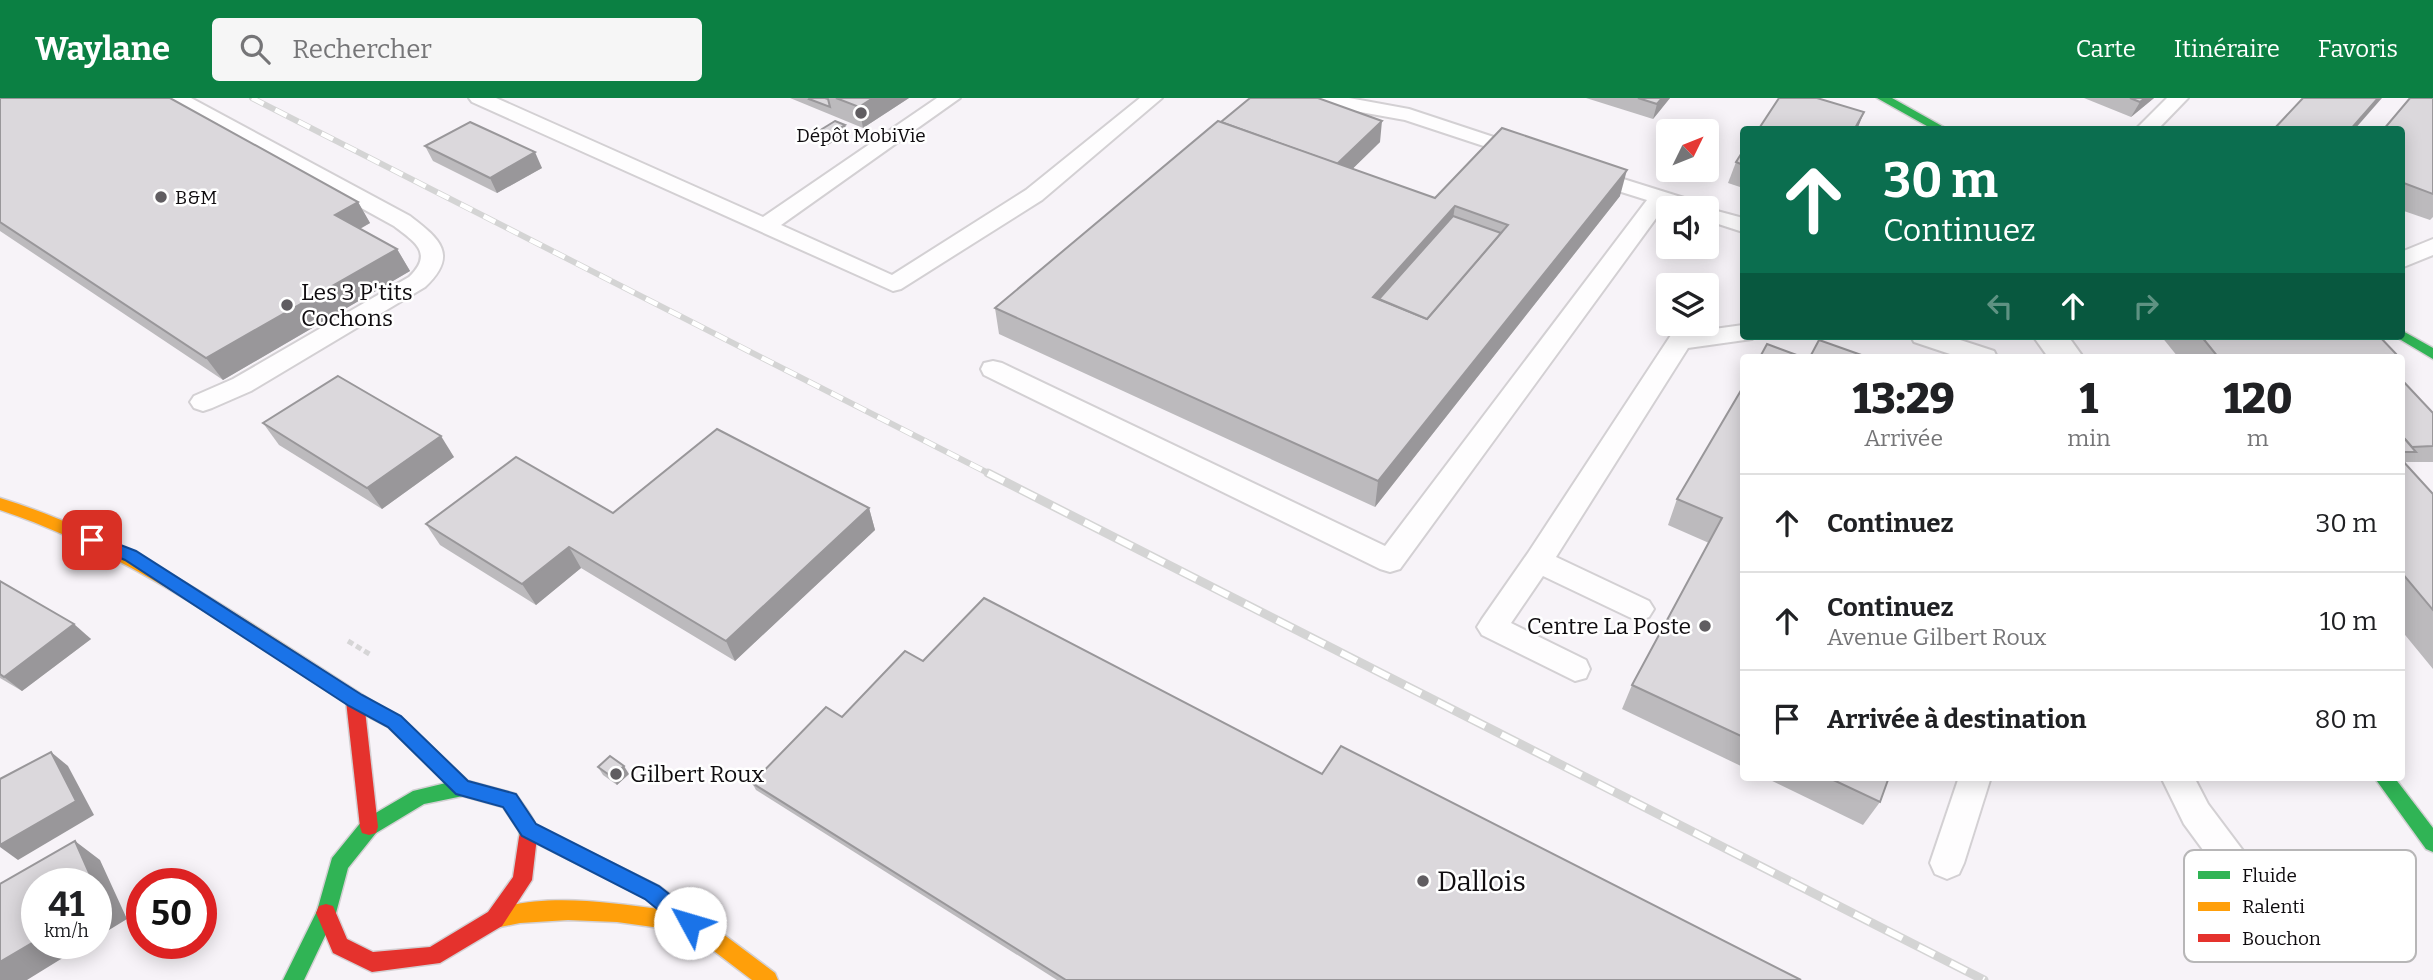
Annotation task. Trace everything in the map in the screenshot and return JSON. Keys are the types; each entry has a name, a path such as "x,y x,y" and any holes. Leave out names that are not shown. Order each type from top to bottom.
{"main road":[{"path":"1883,98 1936,126"},
{"path":"2405,336 2433,354"},
{"path":"0,504 20,509 130,556 355,701 394,722 463,788"},
{"path":"355,701 369,827"},
{"path":"2386,781 2433,844"},
{"path":"293,980 326,913 339,864 369,827 420,797 463,788 509,800 529,830 652,892 768,980"},
{"path":"495,919 522,880 529,830"},
{"path":"326,913 340,946 372,962 414,968 495,919 524,910 606,911 690,923"}],"street":[{"path":"2053,340 2064,354"}],"lane":[{"path":"176,98 402,221 423,237 433,250 434,262 428,273 417,282 242,385 203,402"},
{"path":"479,98 893,284 1034,195 1152,98"},
{"path":"764,227 950,98"},
{"path":"1316,98 1409,115 1541,159"},
{"path":"2150,126 2178,98"},
{"path":"1568,167 1656,197"},
{"path":"993,369 1390,561 1656,203"},
{"path":"1719,217 1740,224"},
{"path":"2405,259 2433,246"},
{"path":"1575,668 1492,627 1681,341 1740,332"},
{"path":"1935,340 1976,354"},
{"path":"1538,561 1639,608"},
{"path":"1947,863 1974,781"},
{"path":"2179,781 2196,814 2223,850"}],"building":[{"name":"B&M","path":"0,98 170,98 358,202 335,215 397,249 206,358 0,222"},
{"path":"836,98 873,98 859,107"},
{"path":"1250,98 1318,98 1382,121 1337,164 1221,122"},
{"path":"1638,98 1662,98 1657,104"},
{"path":"1779,98 1817,98 1864,112 1856,126 1761,126"},
{"path":"2303,98 2378,98 2354,126 2277,126"},
{"path":"2410,98 2433,98 2433,194 2405,184 2405,126 2386,126"},
{"path":"809,99 828,99 830,107"},
{"path":"835,121 845,125 824,138 814,134"},
{"path":"1218,121 1435,198 1502,128 1627,170 1378,481 995,308","holes":["1455,206 1508,225 1427,319 1373,297"]},
{"path":"470,122 535,152 490,178 425,146"},
{"path":"1453,216 1501,233 1427,319 1379,299"},
{"path":"1819,340 1859,354 1812,354"},
{"path":"2204,340 2383,340 2396,354 2216,354"},
{"path":"1767,344 1794,354 1762,354"},
{"path":"338,376 441,436 367,488 263,423"},
{"path":"2405,383 2433,413 2433,446 2412,447 2405,439"},
{"name":"Centre La Poste","path":"1740,392 1740,736 1632,685 1722,518 1677,499"},
{"path":"717,429 869,508 726,641 569,547 522,584 426,524 516,457 613,513"},
{"path":"2405,439 2416,452 2405,452"},
{"path":"2405,463 2433,494 2433,610 2405,577"},
{"path":"0,581 74,624 4,677 0,674"},
{"path":"984,598 1322,774 1341,746 1801,980 1066,980 752,783 826,707 842,717 905,651 923,661"},
{"path":"51,752 76,801 0,845 0,779"},
{"path":"610,756 624,766 612,777 598,767"},
{"path":"1835,781 1888,781 1880,802"},
{"path":"75,841 87,868 28,868"},
{"path":"21,872 21,950 0,962 0,884"}],"railway":[{"path":"252,98 992,475"},
{"path":"988,473 1984,980"}],"traffic: fast":[{"path":"1883,98 1936,126"},
{"path":"2405,336 2433,354"},
{"path":"377,713 394,722 463,788"},
{"path":"2386,781 2433,843"},
{"path":"293,980 326,913 339,864 369,827 420,797 463,788 509,800 529,830 528,837"}],"traffic: slow":[{"path":"0,504 48,520 140,563 377,713"},
{"path":"529,830 652,892 768,980"},
{"path":"495,919 544,911 592,911 690,923"}],"traffic: jam":[{"path":"355,701 369,827"},
{"path":"326,913 340,946 372,962 433,956 495,919 522,880 528,837"}],"place":[{"name":"Dépôt MobiVie","path":"861,113"},
{"name":"B&M","path":"161,197"},
{"name":"Les 3 P'tits Cochons","path":"287,305"},
{"name":"Centre La Poste","path":"1705,626"},
{"name":"Gilbert Roux","path":"616,774"},
{"name":"Dallois","path":"1423,881"}],"route":[{"path":"92,540 130,556 355,701 394,722 463,788 509,800 529,830 652,892 690,923"}]}
